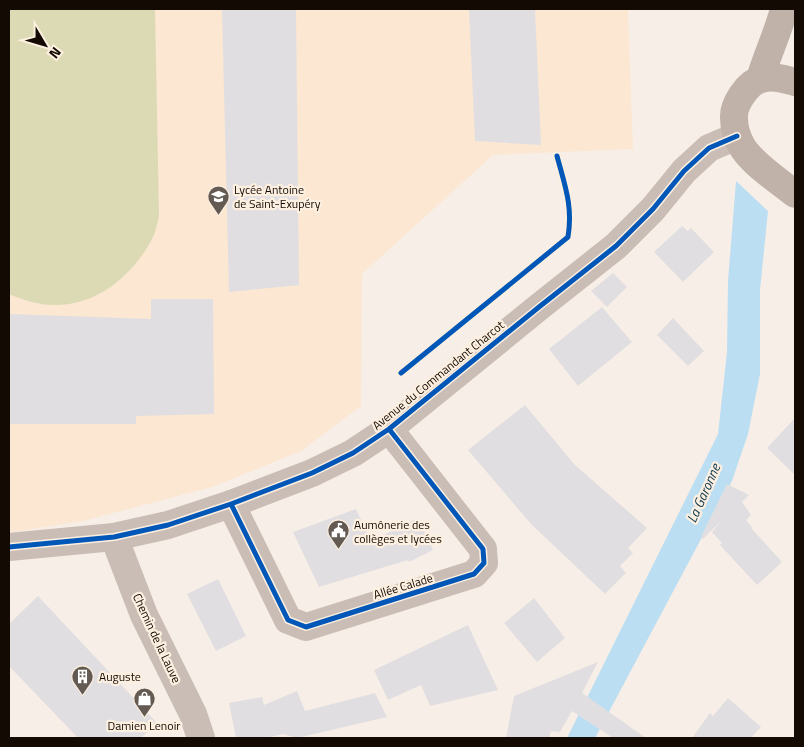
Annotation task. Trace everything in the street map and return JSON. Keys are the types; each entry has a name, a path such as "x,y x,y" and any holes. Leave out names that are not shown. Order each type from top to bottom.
{"main road":[{"path":"760,79 784,9"},
{"path":"795,82 781,78 760,79 748,87 738,101 733,118 737,136 743,148 752,159 795,194"}],"street":[{"name":"Avenue du Commandant Charcot","path":"9,547 114,537 168,525 232,504 312,474 352,453 389,429 616,246 653,209 684,171 710,148 737,136"},
{"name":"Allée Calade","path":"232,504 288,620 306,627 474,574 484,563 483,549 389,429"},
{"name":"Chemin de la Lauve","path":"114,537 144,615 193,714 201,738"}],"shaded area":[{"name":"Lycée Antoine de Saint-Exupéry","path":"9,9 628,9 633,149 493,155 362,274 361,406 301,451 212,487 83,521 14,532 9,531"},
{"path":"9,9 155,9 159,216 155,230 144,252 124,276 99,294 70,304 42,304 9,294"}],"water":[{"name":"La Garonne","path":"736,181 768,211 760,290 760,374 748,434 732,481 595,738 567,738 718,434 727,352 728,281"}],"building":[{"path":"222,9 296,9 299,285 229,292"},
{"path":"469,9 535,9 541,145 475,141"},
{"path":"682,226 688,231 691,228 714,252 683,282 654,252"},
{"path":"613,273 627,287 607,307 591,291"},
{"path":"151,299 213,299 214,414 136,416 136,424 9,424 9,314 151,319"},
{"path":"602,307 632,342 578,386 549,349"},
{"path":"673,318 704,351 688,366 657,335"},
{"path":"525,405 575,465 647,528 628,548 633,553 620,566 626,573 605,594 531,524 468,450"},
{"path":"795,418 795,475 767,448"},
{"path":"727,484 749,495 742,502 751,515 746,520 782,562 757,585 720,545 722,543 712,532 722,520 703,539 701,537"},
{"name":"Aumônerie des collèges et lycées","path":"356,509 371,541 418,518 433,550 409,562 408,560 319,587 293,532"},
{"path":"218,579 246,636 216,651 187,594"},
{"name":"Auguste","path":"38,596 157,723 141,738 78,738 9,666 9,624"},
{"path":"534,598 565,638 537,662 504,623"},
{"path":"468,625 498,690 430,706 421,685 388,700 374,670"},
{"path":"598,662 582,693 646,738 613,738 572,711 560,732 551,731 549,738 506,738 514,696"},
{"path":"297,691 305,711 375,693 387,717 297,738 283,734 266,738 236,738 229,703 262,697 264,705"},
{"path":"728,698 761,727 751,738 692,738 710,713 713,716"}],"cycle path":[{"path":"9,547 114,537 168,525 231,504 312,473 353,453 389,429 616,246 653,209 684,171 709,148 737,136"},
{"path":"401,373 568,237 569,206 557,156"},
{"path":"231,504 288,620 306,627 474,574 484,563 483,549 389,429"}],"place":[{"name":"Lycée Antoine de Saint-Exupéry","path":"218,215"},
{"name":"Aumônerie des collèges et lycées","path":"338,550"},
{"name":"Auguste","path":"83,695"},
{"name":"Damien Lenoir","path":"144,717"}]}
